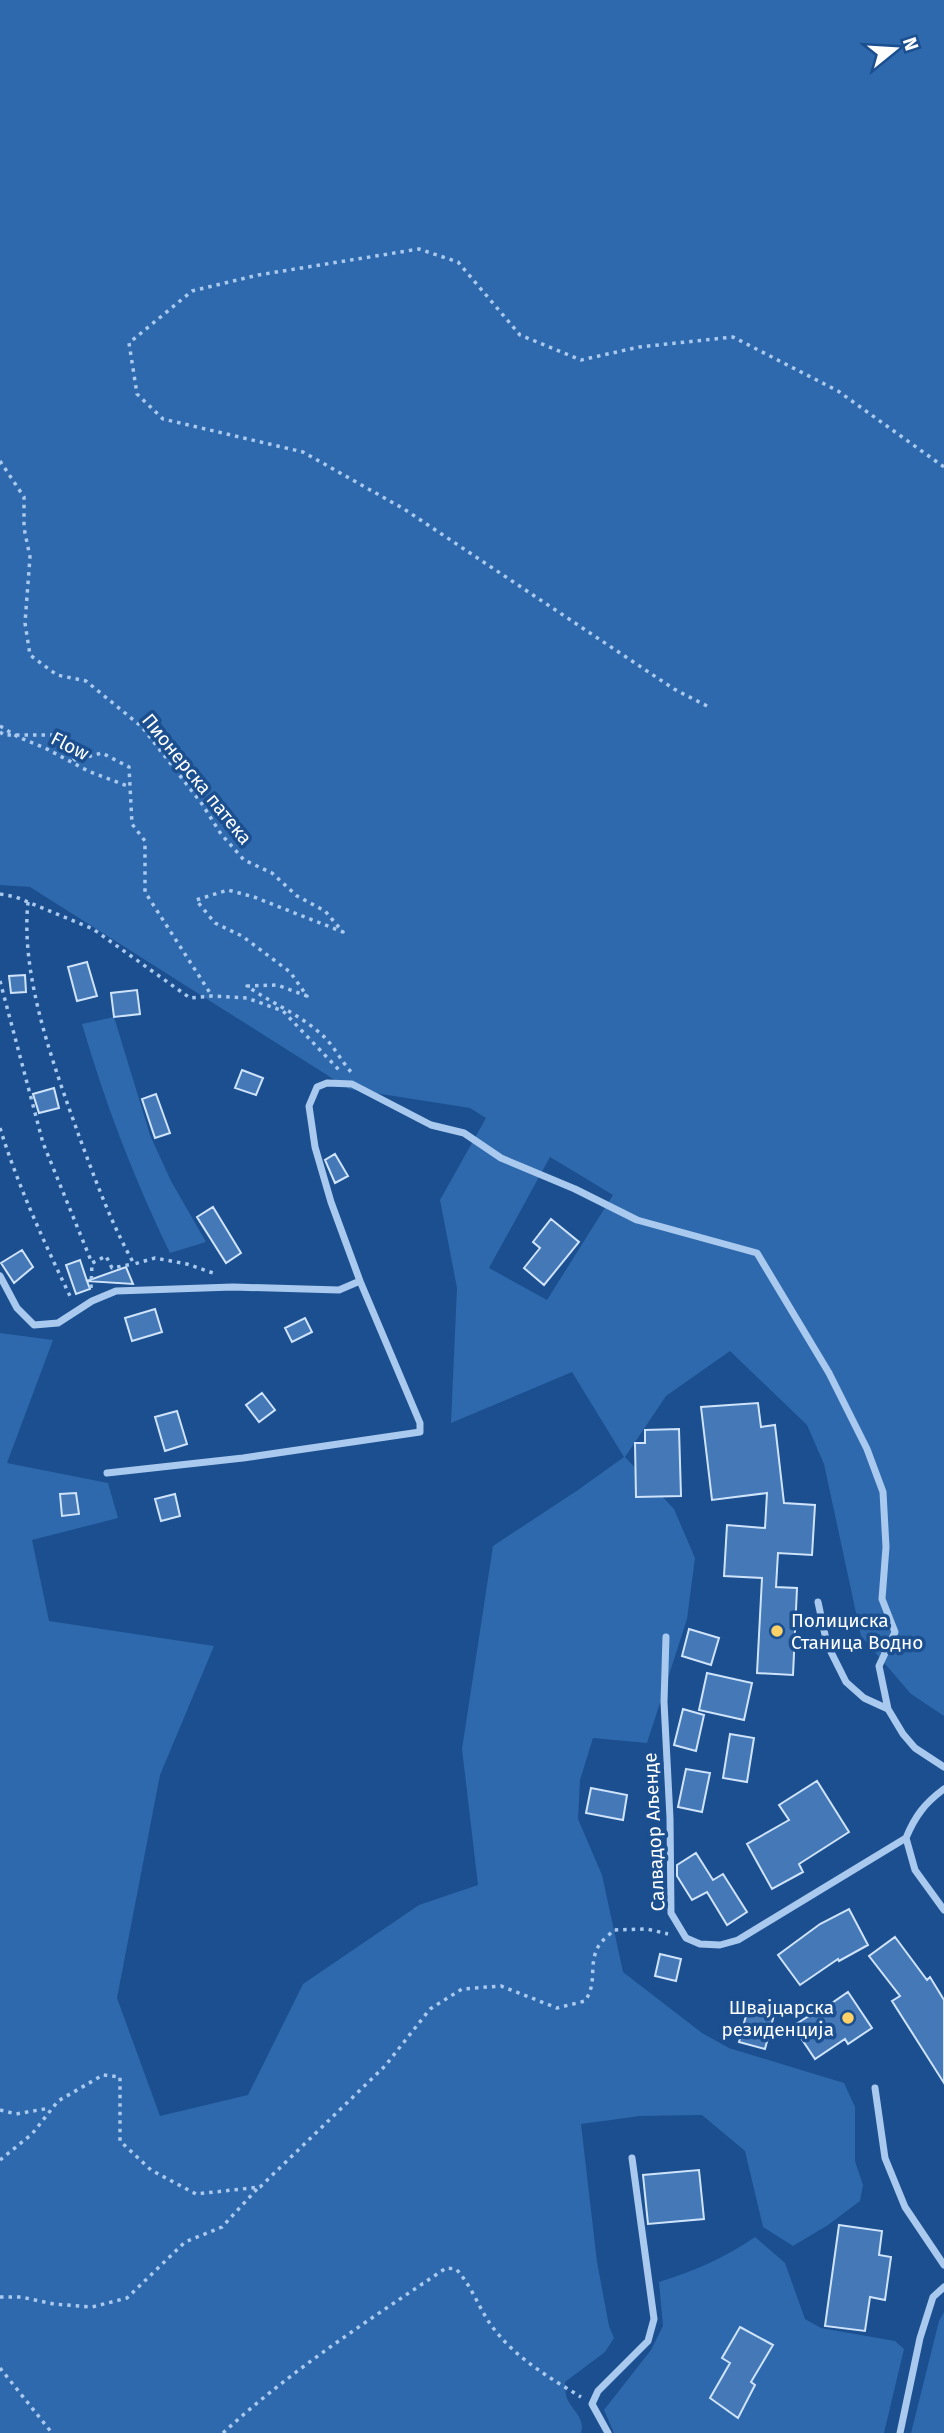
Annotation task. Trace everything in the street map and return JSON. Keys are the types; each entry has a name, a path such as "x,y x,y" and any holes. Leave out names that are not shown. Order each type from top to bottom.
{"street":[{"path":"107,1473 243,1458 420,1432 420,1423 359,1281 315,1147 309,1106 317,1087 327,1083 352,1084 431,1125 464,1133 501,1158 575,1189 637,1220 757,1253 829,1373 867,1449 883,1492 886,1547 882,1599 895,1632 880,1666 888,1709 915,1748 944,1767"},
{"path":"0,1276 17,1308 34,1325 58,1323 92,1301 116,1291 233,1287 339,1290 359,1281"},
{"path":"818,1602 827,1644 846,1682 864,1698 888,1709"},
{"name":"Салвадор Аљенде","path":"666,1637 664,1702 670,1818 671,1913 686,1938"},
{"path":"686,1938 700,1944 720,1945 738,1940 906,1838 927,1801 944,1789"},
{"path":"906,1838 915,1870 944,1910"},
{"path":"875,2088 885,2158 905,2207 944,2265"},
{"path":"608,2433 592,2404 598,2391 648,2341 654,2319 632,2158"},
{"path":"900,2433 920,2338 933,2297 944,2287"}],"path":[{"path":"707,706 674,689 404,509 303,452 163,419 137,394 129,343 192,291 258,275 419,249 458,262 520,335 544,345 581,360 639,347 733,337 838,391 944,467"},
{"name":"Пионерска патека","path":"0,461 24,497 24,528 30,557 25,623 30,654 57,675 86,681 142,727 202,804 221,834 244,860 272,873 297,896 326,911 343,932 254,897 228,890 196,901 215,923 242,936 290,972 307,996 277,985 247,986 323,1035 369,1093"},
{"name":"Flow","path":"0,726 88,771 130,787"},
{"path":"0,732 4,735 55,735 75,760 102,753 129,767 132,824 145,841 145,892 212,996"},
{"path":"0,894 16,897 93,929 190,998 212,996 247,999 283,1010 352,1084"},
{"path":"28,902 25,930 31,975 52,1056 99,1191 134,1264"},
{"path":"0,981 43,1143 92,1263 93,1280 90,1293"},
{"path":"0,1128 12,1166 70,1296 80,1295"},
{"path":"92,1263 106,1256 112,1268 155,1258 187,1264 218,1275"},
{"path":"0,2297 21,2297 54,2304 92,2307 127,2298 185,2242 222,2227 385,2066 430,2009 462,1989 501,1986 557,2008 584,2001 593,1989 593,1964 599,1946 614,1930 647,1929 686,1938"},
{"path":"0,2160 32,2134 58,2101 103,2075 120,2077 120,2141 151,2170 196,2194 260,2187"},
{"path":"0,2110 16,2114 52,2108"},
{"path":"223,2433 275,2388 323,2352 446,2268 456,2269 467,2280 494,2329 532,2367 592,2404"},
{"path":"0,2368 52,2433"}],"shaded area":[{"path":"0,0 944,0 944,1716 911,1694 861,1636 824,1464 807,1425 730,1351 666,1396 625,1457 674,1509 695,1558 687,1619 647,1743 593,1738 580,1780 578,1819 602,1875 623,1972 702,2033 729,2048 844,2083 855,2107 855,2161 863,2185 860,2201 793,2246 763,2227 745,2151 702,2115 640,2116 581,2124 597,2262 609,2326 614,2338 605,2352 565,2382 568,2400 581,2422 581,2433 0,2433 0,1333 53,1340 7,1463 108,1483 118,1518 32,1540 49,1621 214,1646 160,1775 117,1998 160,2116 248,2095 303,1984 419,1905 478,1885 462,1749 493,1546 624,1457 572,1372 451,1423 457,1288 440,1200 486,1118 470,1108 349,1089 30,887 0,885","holes":["550,1157 613,1195 547,1300 489,1268"]},
{"path":"114,1017 150,1135 171,1181 206,1242 170,1253 132,1169 100,1083 82,1024"},
{"path":"755,2237 785,2263 805,2319 821,2328 895,2341 904,2349 884,2433 614,2433 604,2410 651,2350 663,2326 659,2282 709,2263"},
{"path":"944,2312 944,2433 911,2433 939,2321"}],"building":[{"path":"87,962 97,996 77,1001 68,967"},
{"path":"25,975 26,992 11,993 9,976"},
{"path":"137,990 140,1014 114,1017 111,993"},
{"path":"242,1070 263,1078 256,1095 235,1088"},
{"path":"54,1088 59,1108 39,1113 33,1094"},
{"path":"156,1094 170,1133 155,1138 142,1099"},
{"path":"335,1154 348,1176 335,1183 325,1160"},
{"path":"213,1207 241,1253 226,1263 197,1217"},
{"path":"551,1219 579,1242 544,1285 524,1268 540,1248 533,1242"},
{"path":"22,1250 33,1267 14,1283 1,1263"},
{"path":"80,1260 90,1289 76,1294 66,1265"},
{"path":"126,1267 133,1284 87,1281"},
{"path":"155,1309 162,1332 132,1341 125,1318"},
{"path":"305,1318 312,1332 292,1342 285,1328"},
{"path":"262,1393 275,1410 259,1422 246,1405"},
{"path":"758,1403 761,1427 775,1425 784,1503 815,1505 812,1555 778,1553 776,1587 797,1588 793,1675 757,1673 762,1578 724,1576 727,1525 765,1528 767,1493 712,1500 701,1407"},
{"path":"177,1411 187,1444 165,1451 155,1417"},
{"path":"679,1429 681,1496 636,1497 635,1443 645,1443 645,1430"},
{"path":"76,1493 79,1514 62,1516 60,1494"},
{"path":"175,1494 180,1516 161,1521 155,1499"},
{"path":"689,1629 719,1638 711,1665 682,1656"},
{"path":"707,1673 752,1683 744,1720 699,1710"},
{"path":"683,1709 704,1715 696,1751 674,1745"},
{"path":"730,1734 754,1738 747,1782 723,1778"},
{"path":"686,1769 710,1773 702,1812 678,1807"},
{"path":"817,1781 849,1832 799,1864 803,1872 772,1889 747,1844 789,1820 779,1805"},
{"path":"591,1788 627,1795 623,1820 586,1813"},
{"path":"696,1853 713,1880 723,1874 747,1912 727,1925 707,1892 692,1900 677,1876 677,1865"},
{"path":"849,1909 868,1945 839,1961 838,1959 800,1985 778,1955 820,1924"},
{"path":"895,1937 927,1980 930,1977 944,2000 944,2083 892,2001 900,1996 869,1956"},
{"path":"660,1954 681,1959 676,1981 655,1976"},
{"path":"848,1992 872,2028 848,2044 845,2039 815,2059 793,2026"},
{"path":"748,2008 774,2015 765,2049 739,2042"},
{"path":"699,2170 704,2219 648,2224 643,2175"},
{"path":"839,2225 882,2231 879,2255 891,2257 885,2300 870,2297 865,2331 825,2326"},
{"path":"740,2327 773,2345 751,2382 755,2385 738,2418 710,2398 730,2363 722,2358"}],"place":[{"name":"Полициска Станица Водно","path":"777,1631"},
{"name":"Швајцарска резиденција","path":"848,2018"}]}
